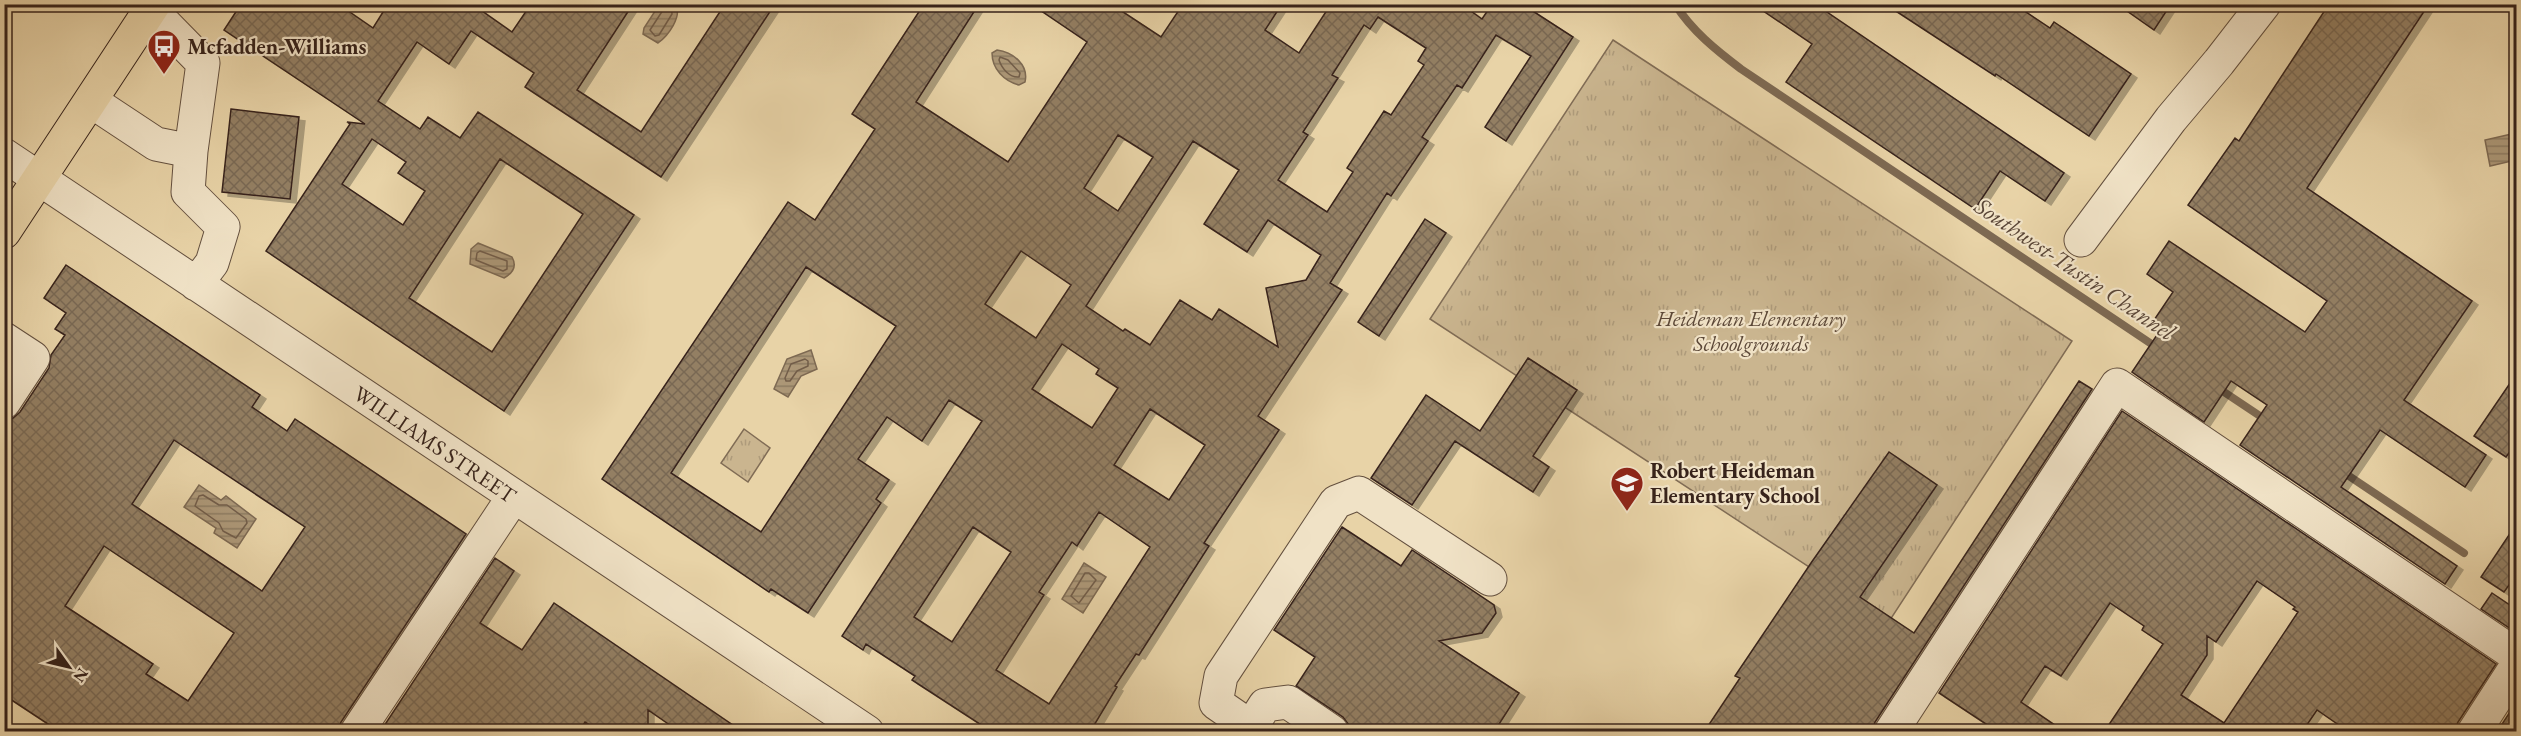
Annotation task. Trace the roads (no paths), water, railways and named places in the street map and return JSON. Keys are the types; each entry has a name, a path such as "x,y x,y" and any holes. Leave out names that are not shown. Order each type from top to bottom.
{"main road":[{"path":"4,232 153,7"}],"street":[{"path":"2081,240 2171,119 2264,4"},
{"path":"153,7 203,63 188,192 223,227 212,263 196,284"},
{"path":"91,101 156,144 191,151"},
{"name":"WILLIAMS STREET","path":"4,155 867,732"},
{"path":"4,339 33,358 4,402"},
{"path":"1902,728 2117,385 2517,656"},
{"path":"1332,732 1288,702 1265,705 1254,729 1216,703 1221,676 1336,502 1359,493 1490,579"},
{"path":"357,732 514,496"},
{"path":"2474,732 2517,667"}],"water":[{"path":"659,5 676,5 677,15 673,26 658,43 643,34 644,28"},
{"path":"997,50 1009,53 1018,60 1025,70 1025,82 1019,85 1008,81 1000,73 994,64 992,53"},
{"path":"2516,133 2516,160 2490,166 2485,140"},
{"path":"478,243 512,257 514,266 510,274 504,278 470,264 471,249"},
{"path":"811,350 817,369 801,376 788,397 774,389 787,359"},
{"path":"199,485 221,500 226,496 256,519 237,548 214,533 216,528 184,507"},
{"path":"1084,563 1106,577 1083,613 1062,599"}],"waterway":[{"name":"Southwest-Tustin Channel","path":"1675,4 1697,31 1741,69 2159,349"},
{"name":"Southwest-Tustin Channel","path":"2215,386 2269,422"},
{"name":"Southwest-Tustin Channel","path":"2340,470 2464,553"}],"place":[{"name":"Mcfadden-Williams","path":"164,75"},
{"name":"Robert Heideman Elementary School","path":"1627,512"}],"park label":[{"name":"Heideman Elementary Schoolgrounds","path":"1751,330"}]}
